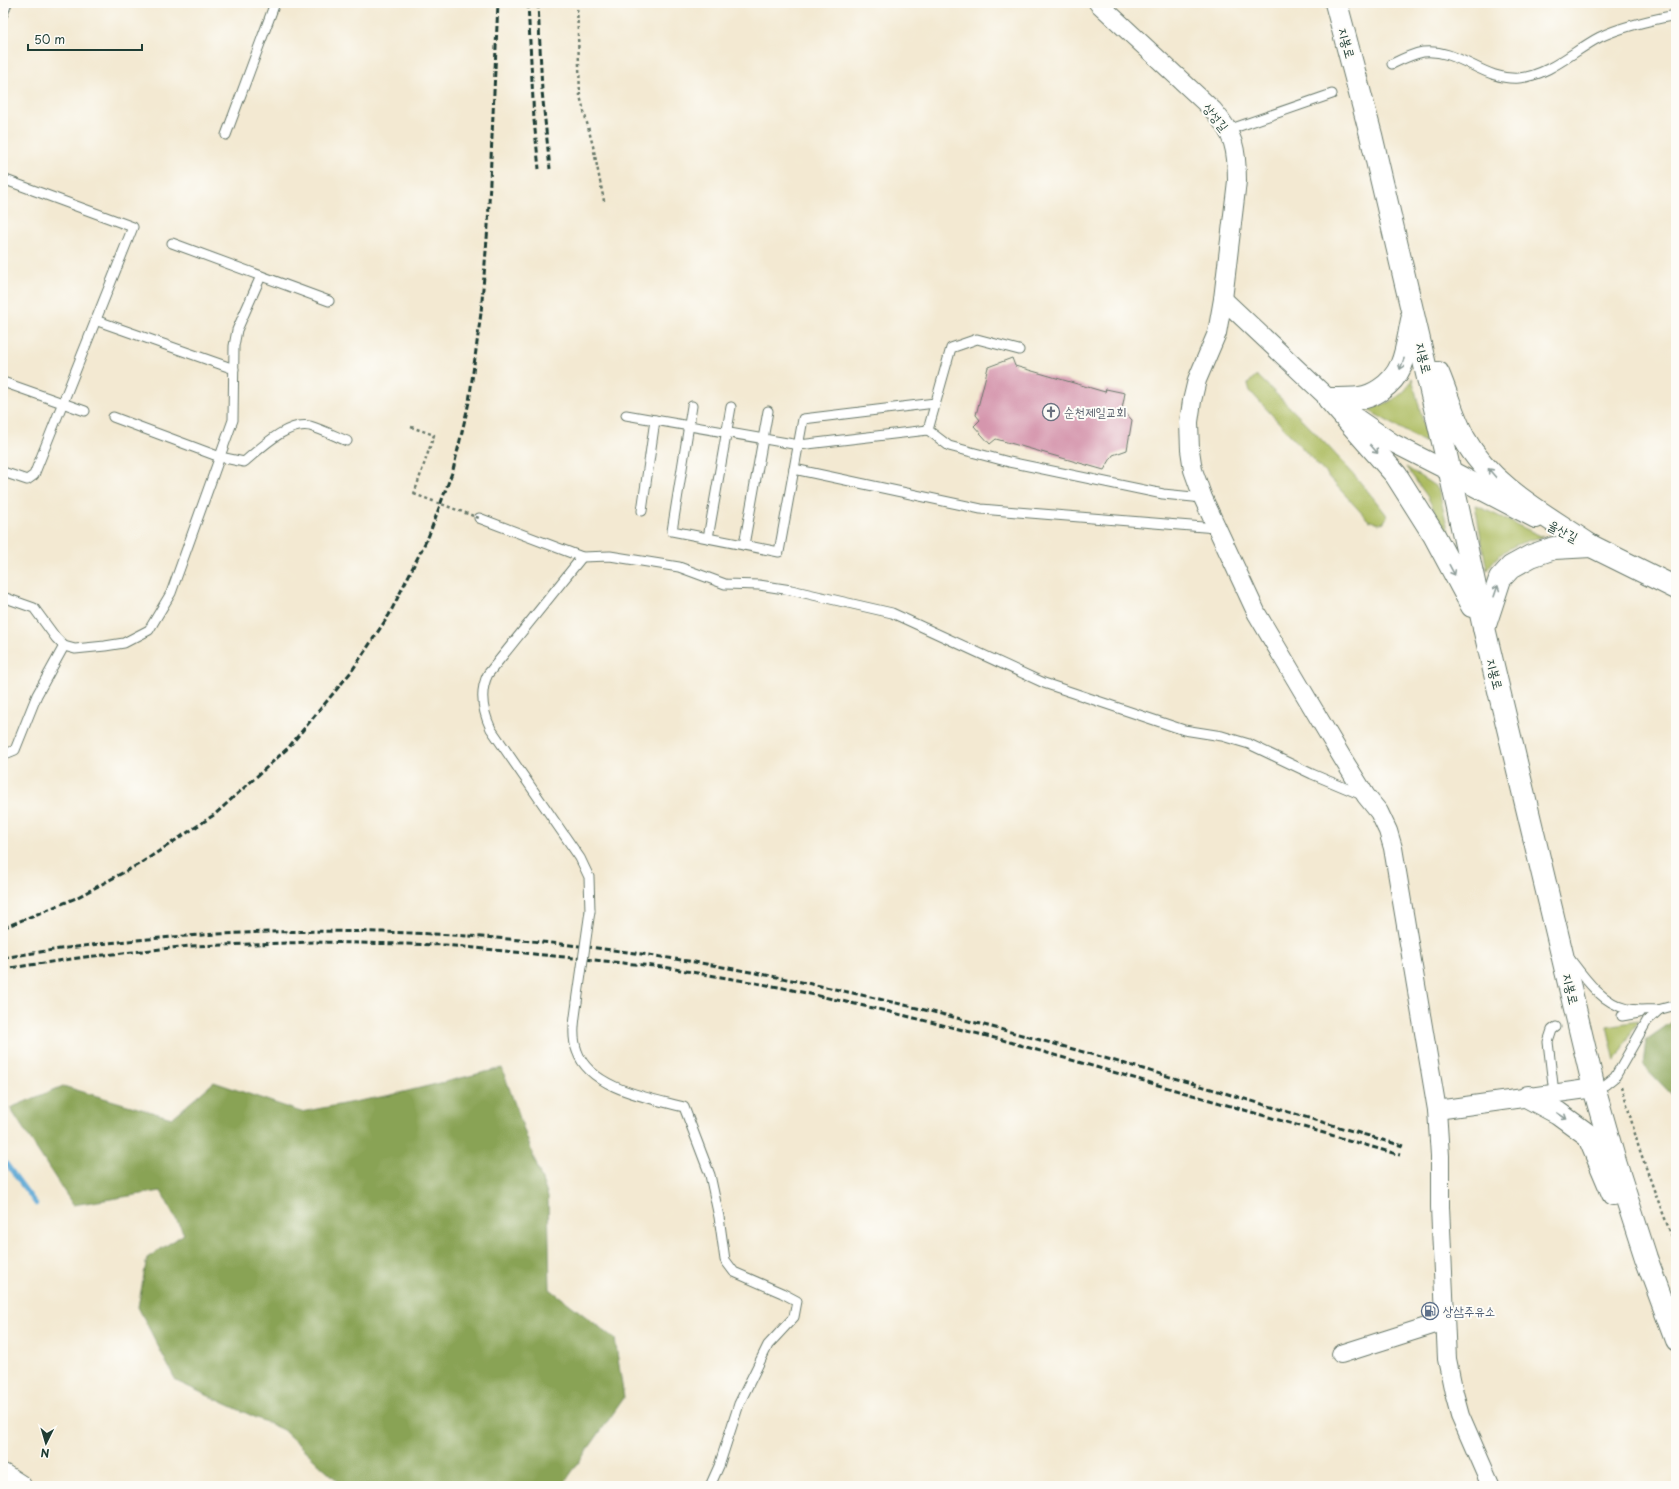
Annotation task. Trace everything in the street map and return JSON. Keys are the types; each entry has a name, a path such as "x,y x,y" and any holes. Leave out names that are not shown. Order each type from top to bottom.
{"main road":[{"name":"지봉로","path":"1336,3 1372,135 1450,472 1484,628 1594,1088 1640,1241 1676,1339"},
{"path":"1330,399 1361,398 1373,394 1386,386 1398,375 1404,358 1413,312"},
{"path":"1413,312 1464,438 1478,457 1495,478 1515,495 1591,546"},
{"path":"1330,399 1396,475 1434,535 1484,628"},
{"name":"율산길","path":"1450,472 1591,546 1676,588"},
{"path":"1484,628 1500,579 1511,567 1531,556 1554,548 1591,546"},
{"path":"1528,1097 1558,1113 1588,1135 1612,1192 1640,1241"}],"street":[{"name":"상성길","path":"1098,3 1213,110 1225,124 1233,142 1237,164 1237,181 1223,299 1217,333 1197,380 1189,422 1190,450 1193,470 1216,528 1257,614 1287,668 1366,796 1379,812 1388,831 1393,848 1436,1110 1440,1156 1440,1207 1447,1359 1454,1393 1466,1431 1491,1486"},
{"path":"1223,299 1289,359 1330,399 1394,442 1450,472"},
{"path":"1436,1110 1594,1088"},
{"path":"1341,1354 1445,1321"}],"lane":[{"path":"3,14 7,3"},
{"path":"226,135 275,3"},
{"path":"1392,64 1413,54 1437,52 1450,54 1488,74 1499,77 1520,78 1535,74 1558,64 1599,38 1617,30 1676,15"},
{"path":"1228,130 1332,94"},
{"path":"3,179 133,227 34,475 27,480 3,472"},
{"path":"172,243 329,301"},
{"path":"3,597 34,608 56,638 64,646 75,648 124,643 149,630 170,593 233,420 234,346 237,330 261,276"},
{"path":"96,320 234,369"},
{"path":"928,430 951,348 977,339 1018,350"},
{"path":"3,382 86,411"},
{"path":"692,406 672,531 779,552 803,419 935,403"},
{"path":"708,538 731,407"},
{"path":"744,545 768,411"},
{"path":"626,415 799,445 928,430 949,446 1009,462 1163,494 1203,498"},
{"path":"113,417 220,457 244,462 279,434 295,428 308,426 347,441"},
{"path":"642,511 655,420"},
{"path":"794,469 981,509 1216,528"},
{"path":"479,518 582,557 610,556 679,567 725,584 759,585 791,590 892,613 1044,683 1184,730 1222,736 1249,744 1312,774 1366,796"},
{"path":"582,557 488,674 483,688 485,717 491,730 580,858 589,877 590,911 574,1024 574,1038 580,1058 589,1069 612,1086 684,1107 710,1174 719,1217 725,1260 734,1272 797,1301 794,1317 768,1345 743,1397 719,1466 710,1486"},
{"path":"3,755 15,750 38,696 64,646"},
{"path":"1561,948 1587,981 1609,1001 1628,1009 1660,1010"},
{"path":"1622,1016 1660,1010 1676,1005"},
{"path":"1594,1088 1606,1085 1615,1077 1647,1021 1660,1010"},
{"path":"1554,1093 1548,1042 1552,1030 1556,1027"}],"path":[{"path":"577,3 580,96 593,146 604,201"},
{"path":"411,427 434,435 414,494 479,518"},
{"path":"1618,1072 1638,1145 1676,1247"}],"green space":[{"path":"1255,376 1258,376 1292,409 1356,478 1386,514 1387,517 1384,522 1379,524 1368,520 1250,391 1248,384"},
{"path":"1412,378 1428,444 1366,409 1387,403 1400,395 1405,390"},
{"path":"1406,467 1438,488 1452,545 1427,496"},
{"path":"1475,505 1543,537 1526,541 1504,552 1487,570"},
{"path":"1676,1019 1676,1099 1643,1065 1646,1040"},
{"path":"1638,1021 1615,1061 1607,1026"},
{"path":"502,1068 548,1197 550,1289 615,1339 624,1398 562,1486 443,1486 439,1483 431,1486 343,1486 283,1430 176,1381 138,1307 147,1258 184,1234 161,1191 73,1205 10,1108 63,1086 172,1118 214,1082 301,1112 391,1095"}],"building":[{"name":"순천제일교회","path":"1012,358 1015,366 1105,392 1106,389 1125,393 1122,409 1132,420 1127,450 1113,455 1104,470 996,439 990,444 974,426 980,420 976,415 988,367"}],"waterway":[{"path":"3,1159 36,1204"}],"railway":[{"path":"3,928 76,898 141,863 214,815 288,748 351,672 389,615 429,535 453,470 469,402 481,313 488,226 498,3"},
{"path":"528,3 534,120 539,169"},
{"path":"538,3 542,91 550,169"},
{"path":"3,958 94,945 187,936 280,932 374,932 468,936 562,944 654,956 745,971 828,988 994,1028 1158,1073 1403,1146"},
{"path":"3,969 85,957 190,946 316,942 445,945 663,967 779,987 882,1010 999,1039 1400,1155"}],"place":[{"name":"순천제일교회","path":"1051,412"},
{"name":"상삼주유소","path":"1430,1311"}]}
